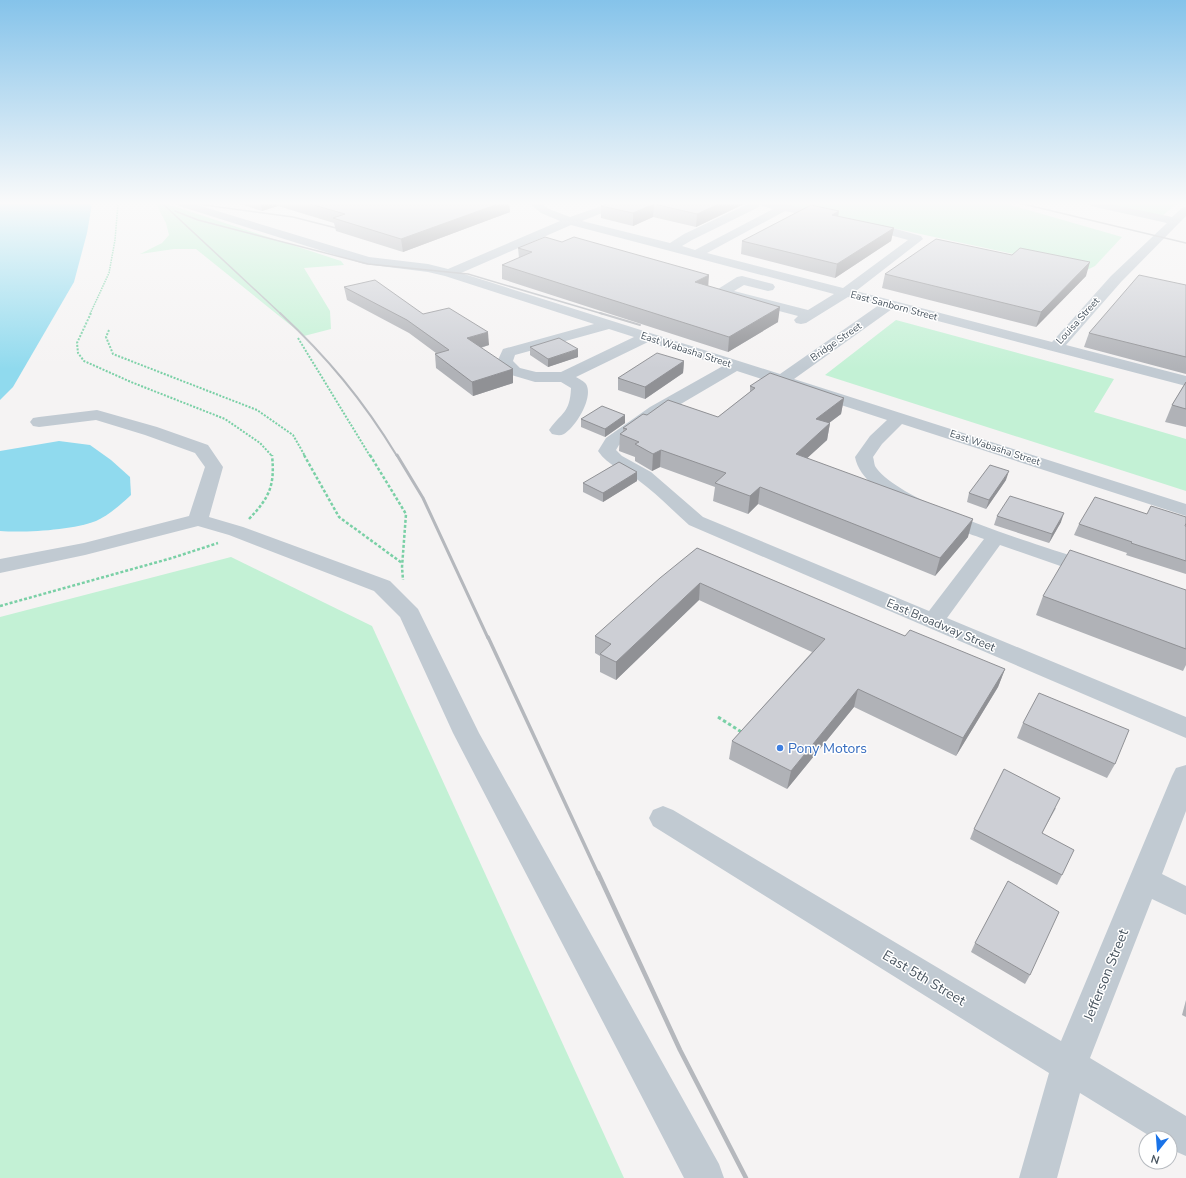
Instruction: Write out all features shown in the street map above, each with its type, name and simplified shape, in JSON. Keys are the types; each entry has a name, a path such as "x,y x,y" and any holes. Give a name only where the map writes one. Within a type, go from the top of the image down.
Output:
{"street":[{"name":"East Wabasha Street","path":"361,259 428,268 449,273 1186,510"},
{"path":"449,273 482,259"},
{"name":"East Sanborn Street","path":"715,259 1186,381"},
{"path":"778,290 742,280 723,292 806,318 845,293 890,259"},
{"name":"Louisa Street","path":"1055,348 1116,280 1137,259"},
{"path":"1116,280 1132,283"},
{"path":"814,300 829,304"},
{"name":"Bridge Street","path":"782,380 889,304"},
{"path":"609,325 508,352 505,362 514,371 536,377 564,377 646,337"},
{"name":"East Broadway Street","path":"736,365 656,411 612,442 607,451 616,460 644,476 696,521 1186,728"},
{"path":"558,430 575,413 579,398 579,386 564,377"},
{"path":"39,422 97,415 150,431 202,450 214,467 198,520"},
{"path":"899,418 876,440 864,458 867,468 900,496 926,509 996,537 1113,577"},
{"path":"0,566 85,549 198,520 236,532 382,586 410,614 466,733 705,1178"},
{"path":"933,622 996,537"},
{"name":"Jefferson Street","path":"1038,1178 1069,1066 1186,776"},
{"name":"East 5th Street","path":"663,818 1186,1137"},
{"path":"1144,880 1186,901"}],"path":[{"path":"108,330 106,337 113,354 257,410 293,435 339,517 402,563"},
{"path":"298,338 406,514 402,563 406,610"},
{"path":"718,718 749,736"}],"green space":[{"path":"208,259 335,259 341,261 344,265 304,268 330,311 331,329 304,336"},
{"path":"1036,259 1102,259 1095,266 1087,270"},
{"path":"896,320 1114,379 1094,412 1186,439 1186,491 825,375"},
{"path":"231,557 372,626 624,1178 0,1178 0,617"}],"water":[{"path":"0,259 80,259 74,282 13,387 0,400"},
{"path":"59,441 90,445 111,460 130,477 131,495 105,516 86,524 62,529 22,532 0,531 0,451"}],"building":[{"path":"516,259 652,259 709,275 695,282 780,307 729,337 502,265"},
{"path":"816,259 845,259 837,264"},
{"path":"907,259 1075,259 1090,262 1041,312 885,274"},
{"path":"1139,275 1186,285 1186,357 1089,333"},
{"path":"375,280 423,314 449,308 488,332 467,338 513,369 472,382 435,354 449,350 407,320 344,287"},
{"path":"559,338 578,349 548,359 530,347"},
{"path":"657,353 684,361 645,387 618,378"},
{"path":"770,373 844,398 816,419 830,423 796,454 973,519 940,558 760,487 750,496 715,483 726,473 661,450 653,454 635,444 639,442 620,434 627,429 623,428 643,414 647,415 668,400 718,417 755,388 750,386"},
{"path":"1186,382 1186,409 1172,405"},
{"path":"602,406 625,415 605,429 581,419"},
{"path":"619,462 637,472 603,493 583,483"},
{"path":"990,465 1009,471 989,500 969,493"},
{"path":"1010,496 1064,513 1052,534 997,516"},
{"path":"1095,497 1147,514 1151,506 1186,517 1186,561 1079,524"},
{"path":"697,548 905,636 910,630 1005,669 963,738 858,689 791,771 732,741 825,639 700,583 616,662 600,654 611,644 595,636 660,578"},
{"path":"1070,550 1186,590 1186,649 1043,596"},
{"path":"1039,693 1129,730 1115,764 1023,723"},
{"path":"1004,769 1060,798 1042,833 1074,850 1062,875 974,829"},
{"path":"1008,881 1059,912 1030,975 975,943"}],"railway":[{"path":"222,259 281,314"},
{"path":"349,259 368,264 468,274 603,314"},
{"path":"280,313 329,363 343,380 371,416 397,456"},
{"path":"600,313 640,325"},
{"path":"397,455 423,498 488,638"},
{"path":"488,637 598,874"},
{"path":"598,873 680,1050 746,1178"}],"place":[{"name":"Pony Motors","path":"780,748"}]}
